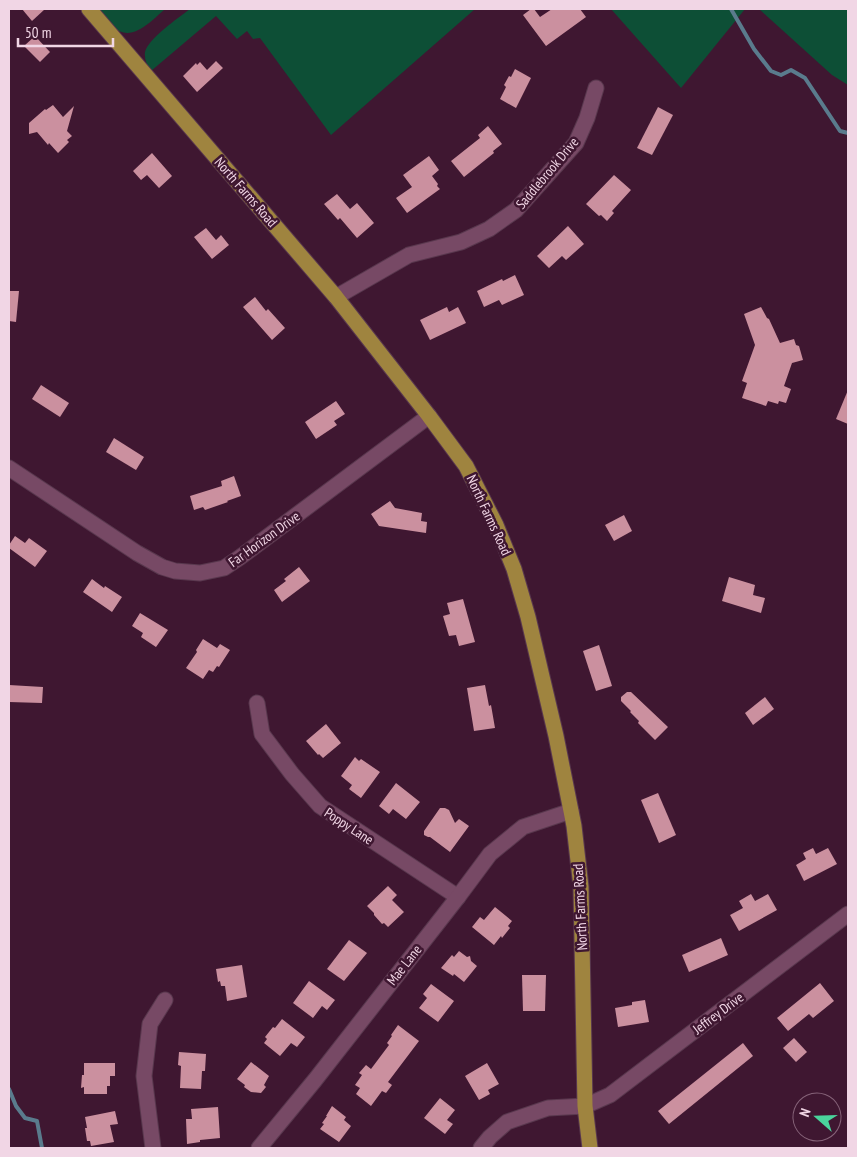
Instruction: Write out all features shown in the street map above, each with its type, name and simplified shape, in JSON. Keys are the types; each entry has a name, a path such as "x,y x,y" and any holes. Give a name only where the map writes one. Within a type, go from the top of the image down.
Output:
{"main road":[{"name":"North Farms Road","path":"89,9 336,297 466,466 496,525 514,569 528,617 574,826 581,887 586,1106 590,1148"}],"street":[{"name":"Saddlebrook Drive","path":"336,297 409,255 461,242 490,229 516,210 576,143 587,118 596,88"},
{"name":"Far Horizon Drive","path":"9,468 137,553 175,571 200,573 224,568 239,558 429,416"},
{"name":"Poppy Lane","path":"257,703 262,734 292,774 320,806 458,898"},
{"name":"Mae Lane","path":"259,1148 458,898 490,854 523,827 571,811"},
{"name":"Jeffrey Drive","path":"586,1106 610,1094 848,914"},
{"path":"154,1148 144,1076 150,1024 165,1000"},
{"path":"481,1148 490,1137 508,1122 548,1108 586,1106"}],"green space":[{"path":"97,9 165,9 148,24 134,32 127,33 120,32 113,27"},
{"path":"190,9 475,9 331,135 260,38 253,39 247,31 237,39 216,16 151,71 145,57 147,47 164,29"},
{"path":"611,9 745,9 681,88"},
{"path":"759,9 848,9 848,85 832,75"}],"building":[{"path":"22,9 45,9 32,21"},
{"path":"534,9 540,17 552,9 580,9 586,17 546,46 523,15"},
{"path":"35,36 50,52 40,62 24,46"},
{"path":"216,61 223,68 197,92 183,76 196,63 197,65 200,62 207,70"},
{"path":"515,69 531,78 516,108 500,99 506,87 504,85"},
{"path":"53,105 63,117 74,106 67,131 72,136 58,153 37,132 29,134 29,123 45,109"},
{"path":"658,107 673,115 652,155 637,148"},
{"path":"488,126 502,144 493,151 494,153 464,177 451,161 480,138 478,135"},
{"path":"152,153 172,176 159,188 147,175 141,180 133,171"},
{"path":"429,156 439,170 432,176 440,189 407,213 396,198 412,187 403,175"},
{"path":"614,175 631,190 612,211 614,213 607,221 586,204"},
{"path":"337,194 350,209 357,203 374,223 357,238 340,218 338,220 324,204"},
{"path":"568,226 584,244 566,260 562,256 549,268 537,256"},
{"path":"206,228 216,240 221,235 229,245 212,259 194,237"},
{"path":"515,275 524,295 502,305 499,300 484,307 477,291"},
{"path":"9,291 19,291 16,322 9,321"},
{"path":"255,297 266,311 268,309 285,328 272,340 243,307"},
{"path":"447,307 449,312 458,307 466,323 430,340 420,320"},
{"path":"761,307 780,343 794,339 796,345 799,346 803,360 792,363 784,386 791,389 786,403 779,401 778,404 768,401 766,406 742,398 747,383 742,381 755,345 744,314"},
{"path":"41,385 69,403 60,417 32,399"},
{"path":"848,390 848,424 836,419"},
{"path":"336,401 345,414 334,421 337,425 316,439 305,422"},
{"path":"114,438 144,457 136,470 106,452"},
{"path":"234,476 241,496 205,510 203,507 194,510 190,496 222,486 221,481"},
{"path":"390,501 395,508 422,513 421,521 427,522 426,533 379,526 371,514"},
{"path":"624,515 632,531 614,541 605,525"},
{"path":"15,536 25,543 29,538 47,551 35,567 9,548"},
{"path":"299,567 310,581 282,602 274,590 286,581 284,579"},
{"path":"729,577 755,585 753,595 765,598 761,613 722,601"},
{"path":"92,579 104,588 105,586 122,597 112,612 83,592"},
{"path":"463,599 475,642 459,646 456,635 449,636 443,616 450,614 447,603"},
{"path":"140,613 168,630 156,647 141,637 143,633 132,626"},
{"path":"203,639 217,648 220,644 230,650 219,667 217,666 213,672 209,670 203,679 186,668"},
{"path":"599,645 612,686 596,691 583,651"},
{"path":"9,685 43,687 42,703 9,702"},
{"path":"485,685 495,728 474,731 467,688"},
{"path":"627,692 631,692 668,727 655,740 638,723 639,721 621,701 621,697"},
{"path":"765,697 774,709 753,725 745,713"},
{"path":"326,724 341,743 323,758 306,741"},
{"path":"355,757 380,772 361,798 349,789 352,785 341,776"},
{"path":"396,783 420,802 406,819 393,809 389,814 379,806"},
{"path":"658,793 676,835 659,843 641,800"},
{"path":"440,808 449,810 455,823 459,819 469,826 450,852 430,837 424,835 424,831"},
{"path":"813,848 816,854 828,848 837,864 804,881 796,865 806,859 803,853"},
{"path":"388,886 397,895 392,900 404,912 388,927 384,923 382,924 367,906"},
{"path":"751,894 755,901 768,894 777,910 739,931 730,915 743,908 739,901"},
{"path":"495,907 512,921 508,926 510,928 494,945 472,927 480,917 484,920"},
{"path":"721,938 728,955 689,972 682,955"},
{"path":"349,940 367,953 344,981 327,969"},
{"path":"459,951 467,957 470,956 471,961 477,966 464,982 454,974 453,976 441,968 452,955 454,957"},
{"path":"242,965 247,997 227,1001 225,986 221,986 220,981 218,982 216,969"},
{"path":"522,975 546,975 545,1011 523,1011"},
{"path":"309,981 335,1000 327,1010 322,1006 313,1018 293,1003"},
{"path":"820,983 834,1001 813,1018 809,1014 788,1031 777,1018"},
{"path":"431,984 454,1001 438,1022 419,1008 427,998 423,994"},
{"path":"645,1000 649,1022 618,1027 615,1008"},
{"path":"282,1019 305,1037 297,1047 291,1043 280,1056 264,1043 267,1039 265,1037"},
{"path":"398,1025 419,1041 388,1082 392,1085 386,1093 382,1091 371,1106 356,1094 360,1088 355,1085 362,1075 359,1073 366,1065 371,1069 389,1045 387,1043"},
{"path":"794,1038 807,1052 796,1062 783,1048"},
{"path":"743,1043 753,1056 669,1124 658,1111"},
{"path":"179,1052 206,1054 205,1071 202,1071 201,1089 180,1088 181,1066 178,1065"},
{"path":"251,1062 269,1076 264,1085 266,1087 261,1093 251,1092 237,1079"},
{"path":"84,1063 115,1063 115,1076 110,1076 110,1086 107,1086 107,1094 84,1094 84,1087 81,1088"},
{"path":"487,1063 499,1084 488,1090 490,1094 479,1100 465,1076"},
{"path":"440,1098 455,1110 447,1120 453,1124 445,1134 424,1118"},
{"path":"332,1106 346,1117 344,1120 351,1126 339,1142 320,1129"},
{"path":"218,1107 220,1138 200,1140 200,1142 187,1144 186,1119 192,1119 191,1109"},
{"path":"115,1111 118,1124 110,1125 114,1142 91,1146 90,1141 87,1141 85,1117"}],"waterway":[{"path":"731,9 754,49 771,71 781,75 791,70 805,78 840,131 848,133"},
{"path":"9,1089 16,1106 25,1118 37,1121 42,1148"}]}
